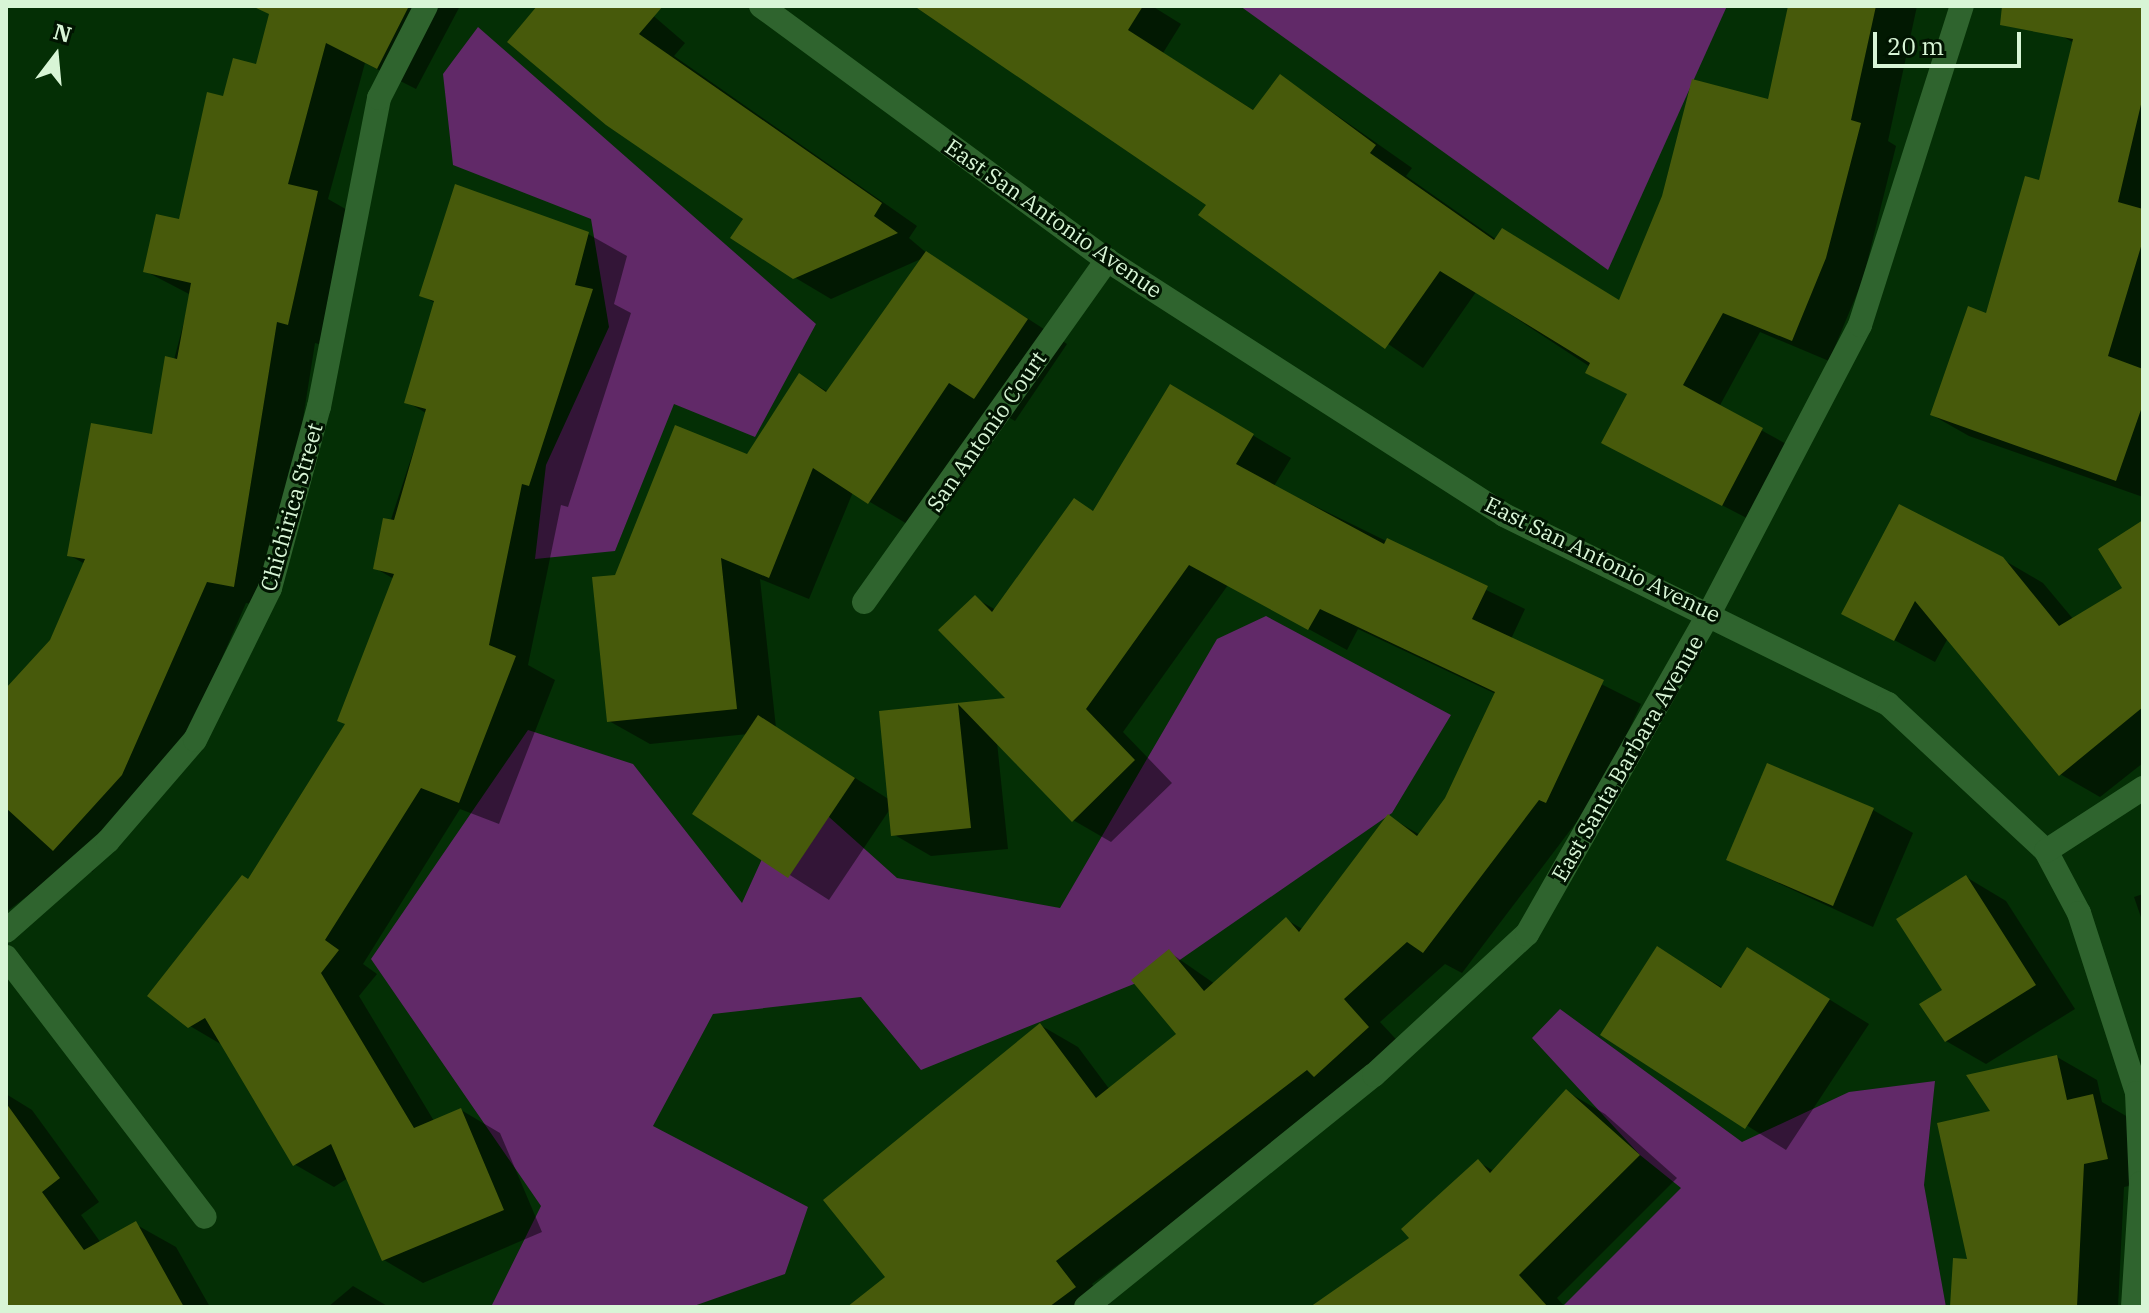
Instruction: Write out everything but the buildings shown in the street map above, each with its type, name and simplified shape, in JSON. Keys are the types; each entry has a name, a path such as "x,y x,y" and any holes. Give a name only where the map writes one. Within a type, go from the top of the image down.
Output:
{"street":[{"name":"Chichirica Street","path":"6,931 108,841 195,740 270,588 319,407 379,98 426,6"},
{"name":"East San Antonio Avenue","path":"761,6 1107,260 1504,515 1710,612 1888,704 2046,851 2079,913 2137,1093 2133,1307"},
{"name":"East Santa Barbara Avenue","path":"1086,1307 1374,1075 1527,934 1710,612 1860,325 1962,6"},
{"name":"San Antonio Court","path":"864,602 1107,260"},
{"path":"2046,851 2143,788"},
{"path":"6,957 205,1217"}],"shaded area":[{"path":"1240,6 1727,6 1608,270"},
{"path":"478,27 816,324 755,437 674,404 615,551 535,559 546,465 609,327 591,219 453,165 443,74"},
{"path":"1266,616 1451,715 1392,813 1161,973 921,1070 861,997 713,1014 653,1126 808,1207 785,1274 691,1307 491,1307 541,1206 371,959 528,730 633,764 742,903 786,806 829,817 897,878 1060,908 1217,639"},
{"path":"1560,1009 1742,1142 1849,1092 1935,1081 1924,1185 1946,1307 1562,1307 1681,1188 1640,1155 1532,1038"}]}
